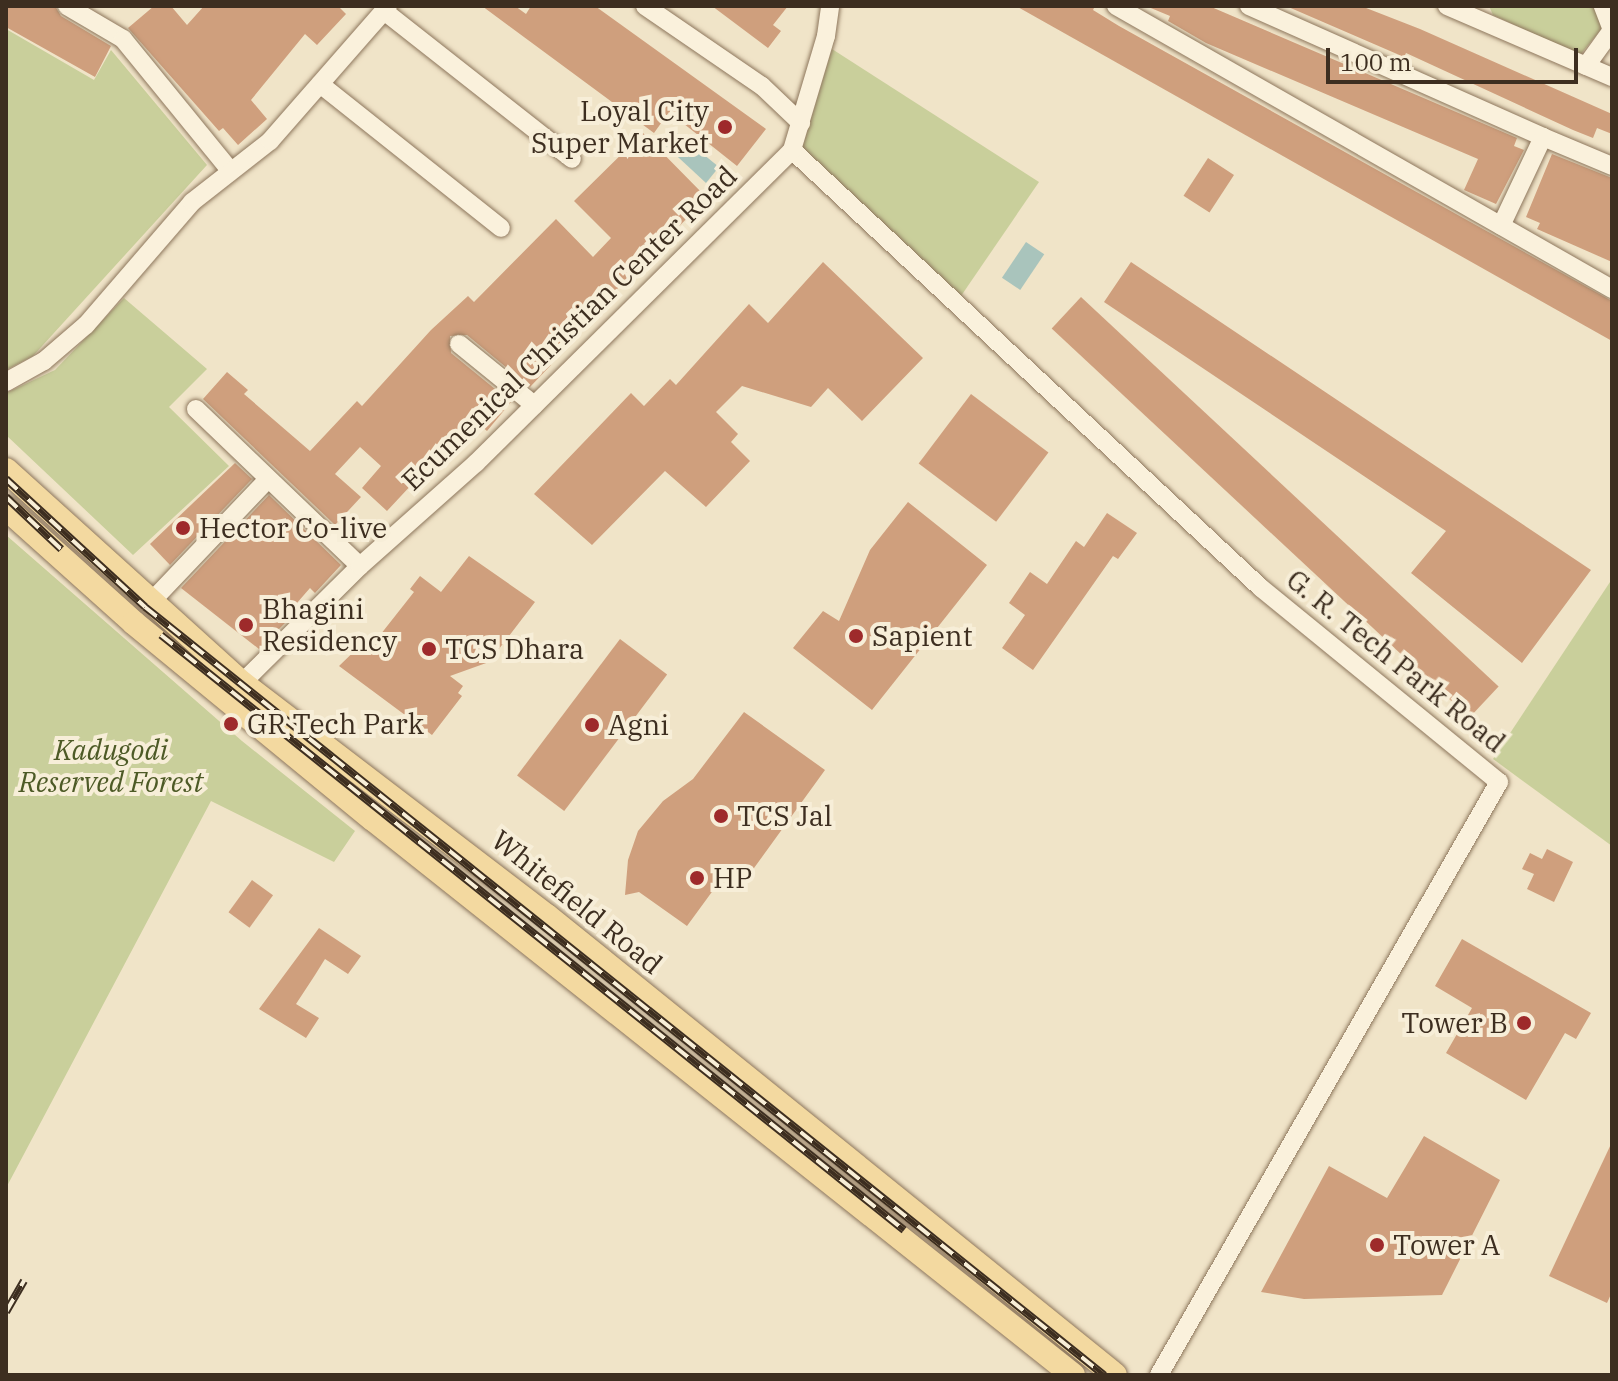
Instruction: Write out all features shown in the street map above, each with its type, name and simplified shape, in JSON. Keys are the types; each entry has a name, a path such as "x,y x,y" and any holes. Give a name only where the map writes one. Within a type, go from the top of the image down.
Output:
{"main road":[{"name":"Whitefield Road","path":"6,470 242,683 535,906 1115,1375"},
{"path":"6,508 134,623 373,819 1073,1375"}],"street":[{"path":"67,6 123,39 230,170"},
{"path":"645,6 762,86 801,123"},
{"name":"Ecumenical Christian Center Road","path":"242,683 360,566 534,405 792,150 830,6"},
{"path":"1116,6 1137,11 1612,289"},
{"path":"1249,6 1612,166"},
{"path":"1586,66 1612,30 1603,6"},
{"path":"6,382 44,361 86,325 192,202 270,141 386,8 572,159"},
{"path":"1459,8 1612,77"},
{"path":"320,84 501,228"},
{"path":"1501,226 1543,137"},
{"name":"G. R. Tech Park Road","path":"792,150 1261,588 1499,782 1159,1375"},
{"path":"459,344 534,405"},
{"path":"196,409 360,566"},
{"path":"150,603 268,479"}],"green space":[{"path":"1489,6 1602,6 1603,27 1580,55 1493,15"},
{"path":"6,29 94,80 111,50 207,165 33,356 6,370"},
{"path":"832,49 1039,182 961,296 802,149"},
{"path":"124,298 207,369 169,407 229,466 133,555 6,435 6,393 55,370"},
{"name":"Kadugodi Reserved Forest","path":"6,535 242,741 355,831 334,862 211,801 6,1188"},
{"path":"1612,579 1612,846 1493,759"}],"water":[{"path":"677,133 719,167 706,183 665,145"},
{"path":"1026,242 1044,254 1020,290 1002,278"}],"building":[{"path":"6,6 55,6 61,16 111,46 95,77 6,27"},
{"path":"154,6 171,6 187,25 204,6 338,6 346,14 317,45 305,34 251,100 267,119 238,145 223,128 219,131 128,28"},
{"path":"482,6 515,6 526,14 531,6 595,6 766,129 737,166 669,112 654,133"},
{"path":"712,6 788,6 773,25 781,31 768,48"},
{"path":"1016,6 1095,6 1093,10 1119,26 1612,301 1612,341"},
{"path":"1146,6 1209,6 1517,138 1514,146 1524,150 1496,204 1464,190 1478,159 1206,43 1168,21 1170,16"},
{"path":"1286,6 1361,6 1420,29 1612,114 1612,134 1597,128 1593,138 1406,53 1404,57"},
{"path":"643,133 707,198 546,361 551,365 530,387 467,335 450,336 451,353 511,402 487,431 480,425 453,456 442,452 387,511 362,488 381,466 360,447 335,474 361,497 335,525 203,399 227,372 248,390 244,394 310,451 357,401 362,406 431,330 468,296 474,302 556,219 593,257 611,238 574,201"},
{"path":"1552,154 1612,178 1612,262 1537,229 1540,223 1526,217"},
{"path":"1208,158 1234,175 1209,213 1183,196"},
{"path":"823,262 923,358 862,421 828,388 811,407 742,386 716,412 738,434 731,442 750,461 706,507 665,471 592,545 534,494 631,393 644,406 670,379 676,385 749,304 768,323"},
{"path":"1131,262 1591,570 1522,663 1411,573 1446,531 1104,302"},
{"path":"1081,297 1499,686 1469,718 1052,328"},
{"path":"971,394 1048,452 996,522 919,463"},
{"path":"235,463 252,479 170,565 150,544"},
{"path":"269,495 341,565 315,593 310,588 290,611 294,614 259,649 181,588"},
{"path":"908,502 987,565 872,710 793,648 823,611 839,621 870,550"},
{"path":"1107,513 1137,533 1118,559 1113,556 1033,670 1002,648 1025,615 1009,603 1030,572 1047,584 1076,541 1084,547"},
{"name":"TCS Dhara","path":"469,556 535,602 489,662 450,676 463,686 458,693 462,696 432,735 339,666 367,639 373,644 414,592 410,589 420,576 441,592"},
{"name":"Agni","path":"620,639 667,675 564,811 517,776"},
{"name":"TCS Jal","path":"744,712 825,770 741,886 725,874 687,926 639,892 625,895 628,860 638,831 663,801 693,779"},
{"path":"1547,849 1573,862 1554,902 1527,889 1534,874 1522,869 1530,853 1542,859"},
{"path":"252,880 273,895 250,928 228,912"},
{"path":"319,928 361,956 348,974 325,959 296,1004 319,1018 306,1038 259,1009"},
{"name":"Tower B","path":"1462,939 1591,1013 1576,1039 1565,1033 1526,1100 1446,1053 1472,1008 1435,986"},
{"name":"Tower A","path":"1424,1136 1500,1180 1442,1295 1304,1299 1261,1292 1329,1166 1387,1198"},
{"path":"1612,1142 1612,1292 1607,1303 1549,1276"}],"railway":[{"path":"6,479 145,607 1104,1375"},
{"path":"6,497 61,549"},
{"path":"161,635 904,1230"},
{"path":"6,1312 24,1281"}],"place":[{"name":"Loyal City Super Market","path":"725,127"},
{"name":"Hector Co-live","path":"183,528"},
{"name":"Bhagini Residency","path":"246,625"},
{"name":"Sapient","path":"856,636"},
{"name":"TCS Dhara","path":"429,649"},
{"name":"GR Tech Park","path":"231,724"},
{"name":"Agni","path":"592,725"},
{"name":"TCS Jal","path":"721,816"},
{"name":"HP","path":"697,878"},
{"name":"Tower B","path":"1524,1023"},
{"name":"Tower A","path":"1377,1245"}]}
